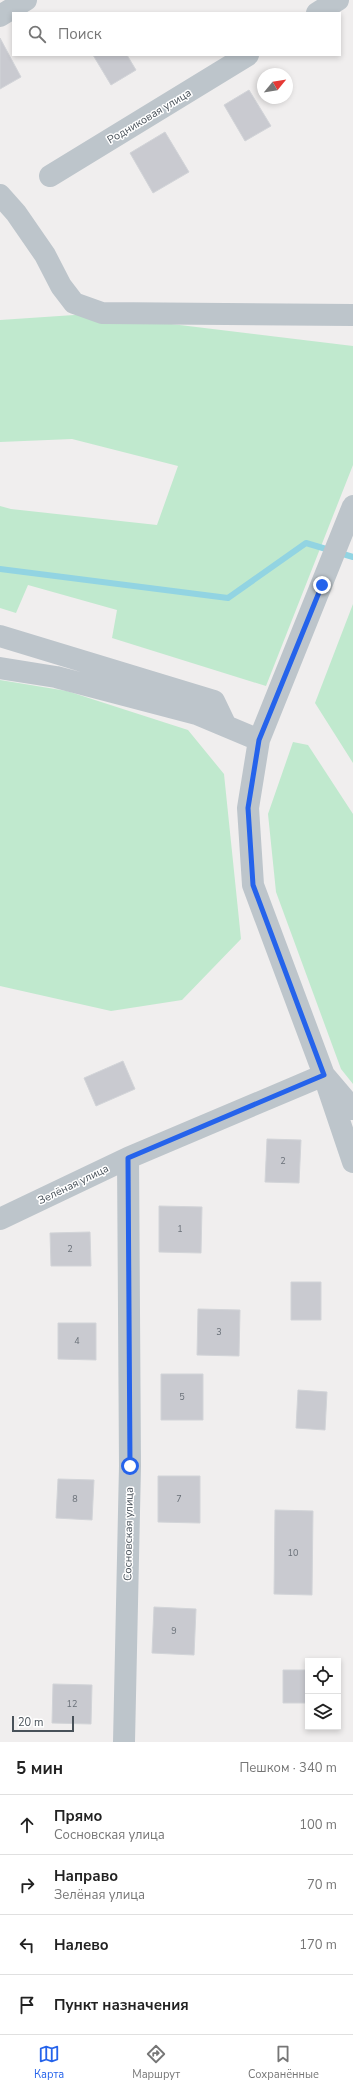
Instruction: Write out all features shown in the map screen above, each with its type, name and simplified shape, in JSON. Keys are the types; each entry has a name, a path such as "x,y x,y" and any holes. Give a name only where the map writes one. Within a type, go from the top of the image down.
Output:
{"street":[{"path":"0,16 26,0"},
{"path":"319,12 338,0"},
{"name":"Родниковая улица","path":"50,176 246,56"},
{"path":"0,196 16,213 45,255 61,286 74,302 102,313 353,315"},
{"path":"350,513 259,740 248,808 253,885 324,1075 353,1162"},
{"path":"0,636 214,701 226,726"},
{"path":"0,668 71,681 197,714 259,740"},
{"path":"324,1075 353,1109"},
{"name":"Зелёная улица","path":"0,1219 128,1158 324,1075"},
{"name":"Сосновская улица","path":"124,1742 130,1466 128,1158"}],"green space":[{"path":"89,314 353,346 353,465 266,686 112,638 117,610 28,585 16,613 0,608 0,506 11,509 157,525 178,466 72,439 0,442 0,320"},
{"path":"353,604 353,763 315,703"},
{"path":"0,680 67,691 188,730 224,774 241,939 182,1000 111,1011 0,986"},
{"path":"293,742 308,745 353,814 353,1084 341,1069 276,892 268,814"}],"building":[{"path":"0,38 21,77 0,89"},
{"path":"94,56 128,56 136,70 111,85"},
{"path":"249,90 271,126 245,141 224,105"},
{"path":"165,132 189,172 153,193 130,153"},
{"path":"123,1061 135,1089 96,1106 84,1078"},
{"path":"267,1139 301,1140 299,1183 265,1182"},
{"path":"159,1206 202,1207 201,1253 159,1252"},
{"path":"90,1232 91,1266 51,1266 50,1233"},
{"path":"291,1282 321,1282 321,1320 291,1320"},
{"path":"198,1309 240,1310 239,1356 197,1355"},
{"path":"58,1323 96,1323 96,1360 58,1359"},
{"path":"161,1374 203,1374 203,1420 161,1420"},
{"path":"298,1390 327,1392 325,1430 296,1428"},
{"path":"158,1476 200,1476 200,1523 158,1522"},
{"path":"58,1479 94,1480 92,1520 56,1518"},
{"path":"275,1510 313,1511 312,1595 274,1594"},
{"path":"154,1607 196,1609 194,1655 152,1653"},
{"path":"283,1670 305,1670 305,1703 283,1703"},
{"path":"53,1684 92,1685 91,1724 52,1723"}],"waterway":[{"path":"0,569 228,598 306,543 353,557"}],"route":[{"path":"130,1466 128,1158 324,1075 253,885 248,808 259,740 322,585"}]}
